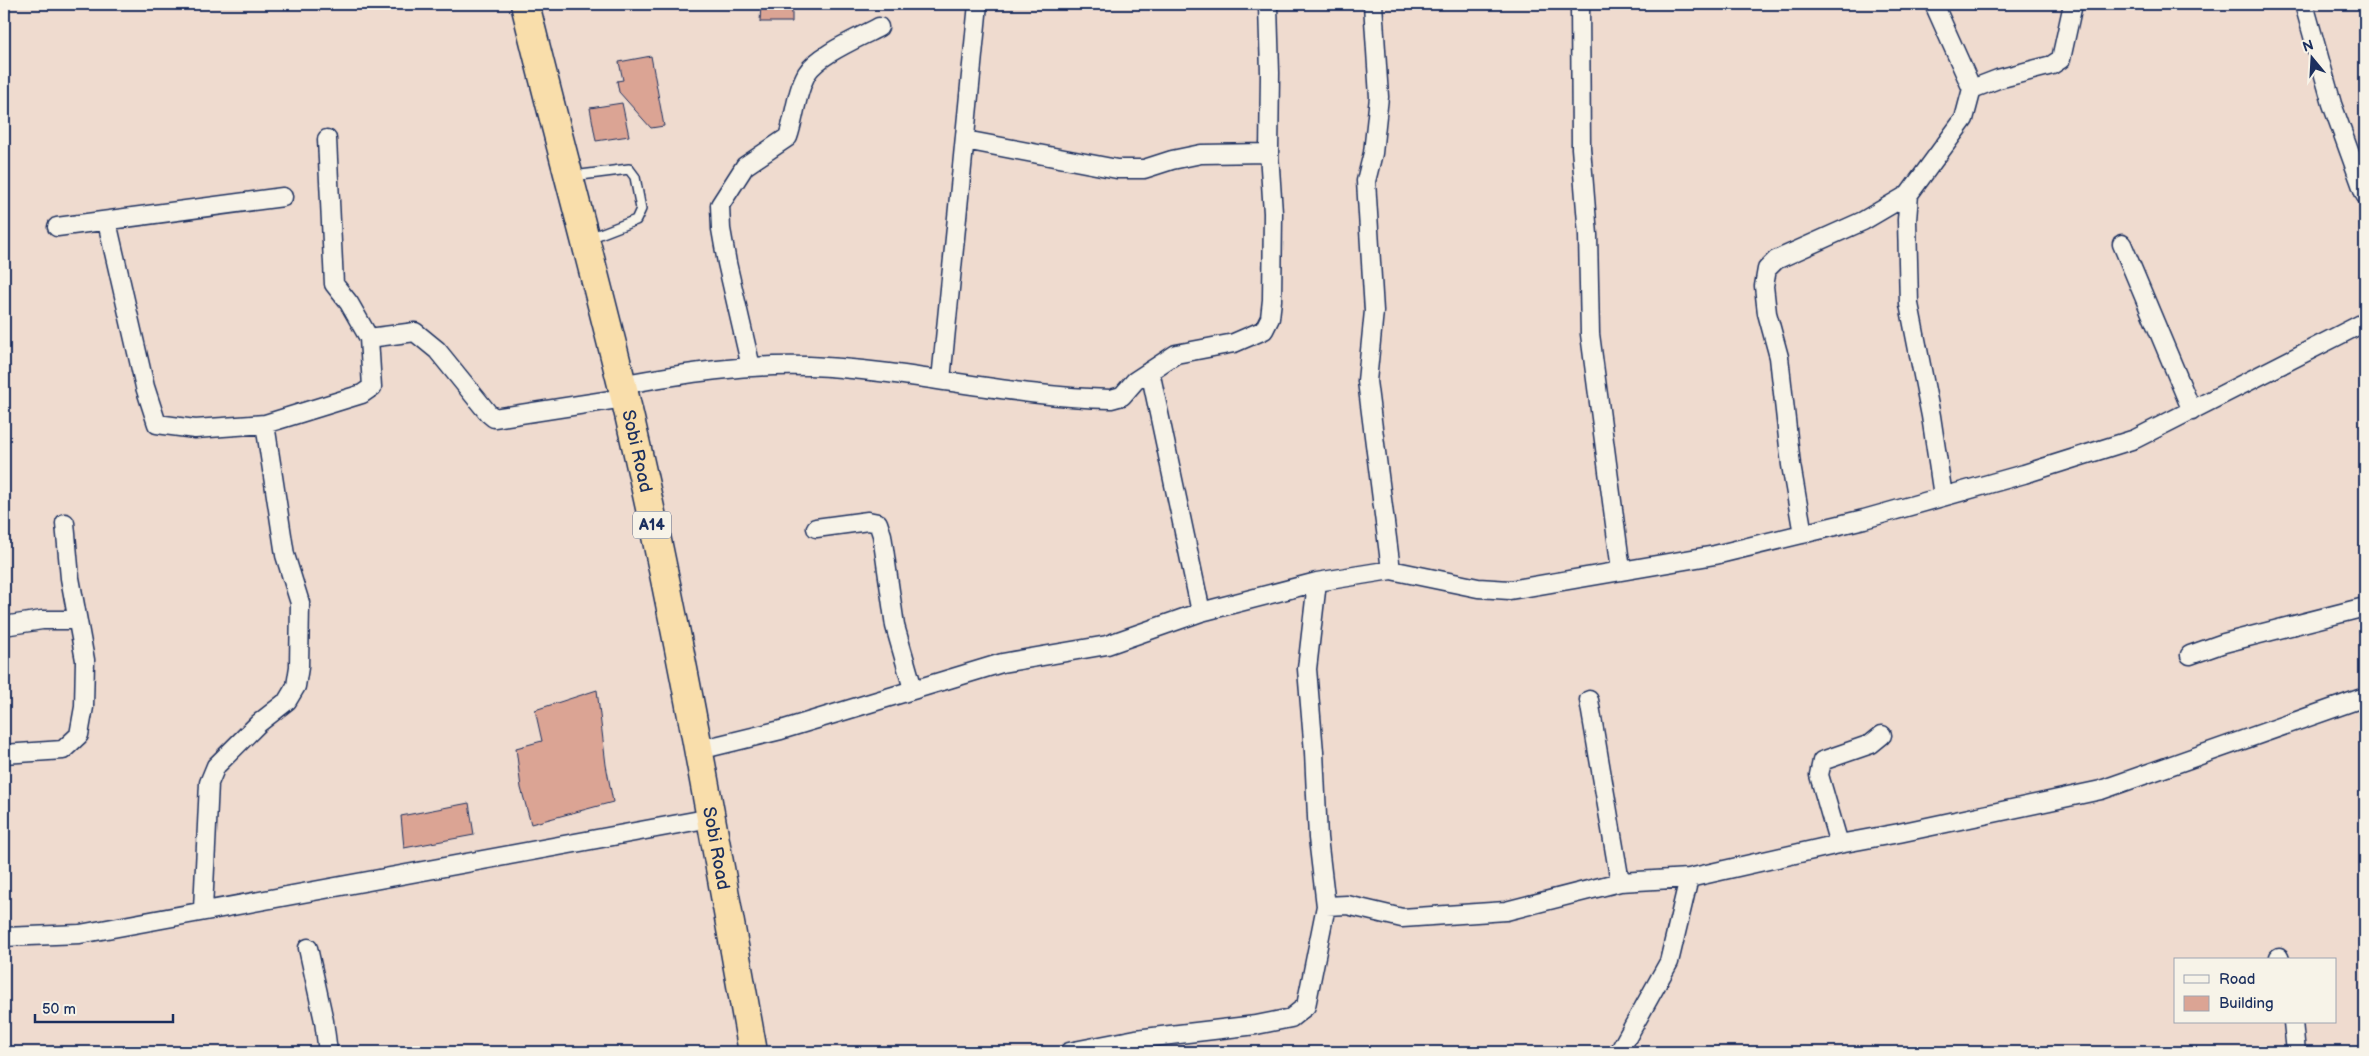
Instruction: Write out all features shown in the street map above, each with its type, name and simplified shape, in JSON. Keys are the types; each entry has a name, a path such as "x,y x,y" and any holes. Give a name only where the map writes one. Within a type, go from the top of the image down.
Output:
{"highway":[{"name":"Sobi Road","path":"525,4 567,176 623,391 698,750 753,1052"}],"street":[{"path":"941,380 978,4"},
{"path":"1373,4 1379,97 1373,153 1366,181 1374,310 1367,381 1391,570"},
{"path":"1580,4 1580,148 1588,234 1590,334 1621,570"},
{"path":"1802,534 1791,465 1779,357 1767,314 1764,286 1767,269 1776,260 1863,220 1909,194 1964,119 1972,89 1934,4"},
{"path":"1972,89 1998,79 2052,65 2061,59 2073,4"},
{"path":"2304,4 2332,104 2365,195"},
{"path":"369,338 415,332 437,350 494,418 623,391 691,372 751,367 810,366 941,380 1036,394 1111,399 1122,396 1135,382 1176,354 1234,343 1264,330 1270,318 1273,213 1269,153 1270,72 1268,6"},
{"path":"751,367 727,263 721,229 720,205 745,166 788,137 799,94 808,73 822,59 879,27"},
{"path":"107,222 145,387 157,424 194,429 265,424 362,394 372,387 369,338 334,284 327,139"},
{"path":"965,140 1117,169 1144,169 1172,160 1202,154 1269,153"},
{"path":"1909,194 1909,304 1931,416 1943,496"},
{"path":"57,226 107,222 283,197"},
{"path":"2122,244 2192,411"},
{"path":"698,750 781,730 1002,662 1107,645 1201,612 1317,582 1391,570 1478,588 1510,590 1715,555 1864,520 2024,474 2135,439 2365,322"},
{"path":"1150,371 1201,612"},
{"path":"203,909 209,783 216,766 259,722 287,701 296,686 299,667 300,602 285,555 265,424"},
{"path":"816,528 868,521 878,523 882,535 895,626 913,688"},
{"path":"4,754 63,750 80,735 84,707 85,660 77,620 65,523"},
{"path":"1069,1052 1136,1038 1291,1018 1306,1006 1326,906 1318,838 1314,752 1307,669 1317,582"},
{"path":"2190,655 2233,641 2365,607"},
{"path":"4,626 42,620 77,620"},
{"path":"1326,906 1347,905 1402,918 1506,911 1620,882 1689,878 1839,844 1898,834 2101,790 2365,697"},
{"path":"1588,700 1620,882"},
{"path":"1839,844 1819,775 1822,761 1870,744 1882,735"},
{"path":"4,936 80,934 203,909 711,818"},
{"path":"1619,1052 1669,962 1689,878"},
{"path":"308,948 324,1021 328,1052"},
{"path":"2293,1024 2296,1052"}],"lane":[{"path":"567,176 629,169 635,177 641,209 636,220 584,240"}],"building":[{"path":"761,4 792,4 792,22 760,22"},
{"path":"651,56 664,126 651,128 619,92 617,81 623,80 619,62"},
{"path":"622,103 629,136 596,141 590,108"},
{"path":"597,690 606,765 613,802 531,824 521,788 516,748 542,741 535,710"},
{"path":"469,803 474,835 404,848 401,816"}]}
